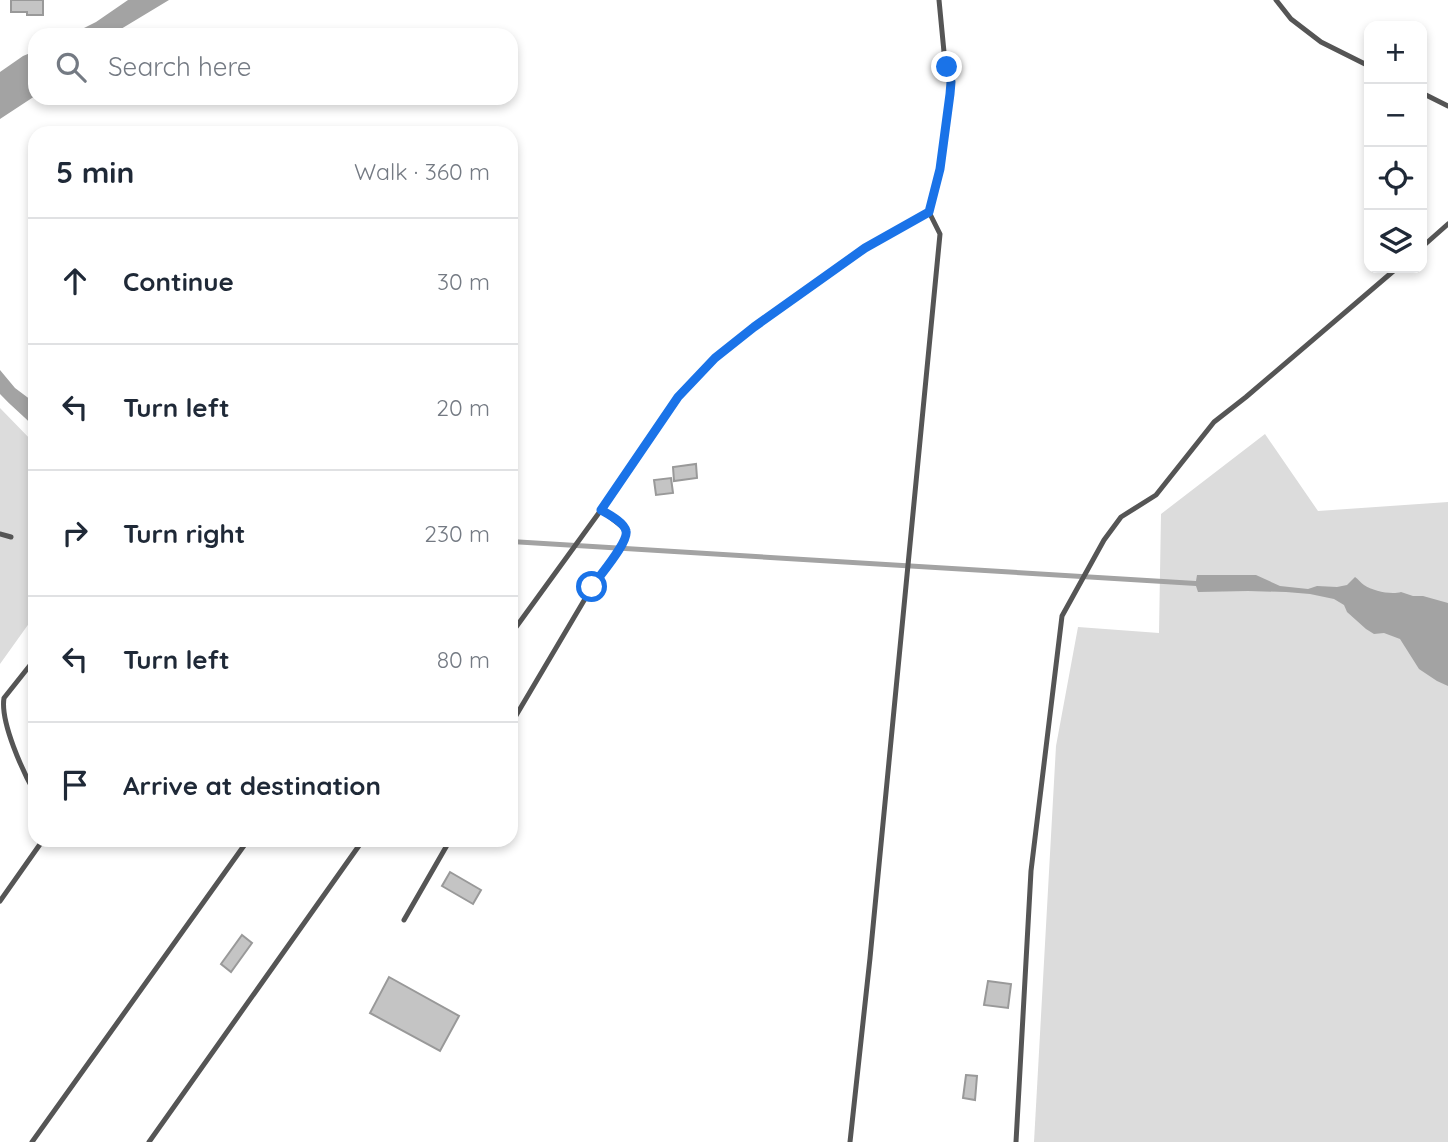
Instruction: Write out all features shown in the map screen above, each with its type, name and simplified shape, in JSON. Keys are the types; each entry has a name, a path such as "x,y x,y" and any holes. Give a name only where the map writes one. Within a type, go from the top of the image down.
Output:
{"lane":[{"path":"850,1142 940,234 929,212 940,169 951,82 944,52 939,0"},
{"path":"1276,0 1291,19 1321,41 1364,63"},
{"path":"1427,96 1448,106"},
{"path":"518,624 678,397 715,358 865,248 929,212"},
{"path":"1427,243 1448,224"},
{"path":"1016,1142 1031,871 1062,616 1104,540 1121,517 1156,495 1214,422 1391,273"},
{"path":"518,712 592,587 624,541 624,528 601,510"},
{"path":"0,534 11,537"},
{"path":"28,668 2,705 15,757 28,780"},
{"path":"0,901 38,847"},
{"path":"32,1142 243,847"},
{"path":"149,1142 358,847"},
{"path":"404,920 446,847"}],"shaded area":[{"path":"128,0 169,0 123,28 84,28"},
{"path":"28,54 28,101 0,119 0,72"},
{"path":"0,370 15,388 28,398 28,421 0,394"},
{"path":"0,408 28,437 28,625 0,664"},
{"path":"1265,434 1318,511 1448,502 1448,1142 1034,1142 1056,746 1078,627 1159,633 1161,514"},
{"path":"518,539 1196,581 1197,575 1256,575 1280,586 1308,589 1347,585 1355,577 1377,591 1401,592 1448,603 1448,686 1419,669 1400,639 1384,633 1374,634 1334,599 1286,592 1198,592 1196,586 518,544"}],"building":[{"path":"11,0 43,0 43,15 11,12"},
{"path":"696,464 697,478 674,481 673,467"},
{"path":"671,478 673,493 656,495 654,480"},
{"path":"450,872 481,890 473,904 442,886"},
{"path":"242,935 252,943 231,972 221,964"},
{"path":"389,977 459,1016 440,1051 370,1013"},
{"path":"988,981 1011,984 1008,1008 984,1005"},
{"path":"966,1075 977,1076 975,1100 963,1098"}],"route":[{"path":"592,587 621,547 626,534 622,525 601,510 678,397 715,358 754,327 865,248 929,212 940,169 950,94 951,82 947,67"}]}
